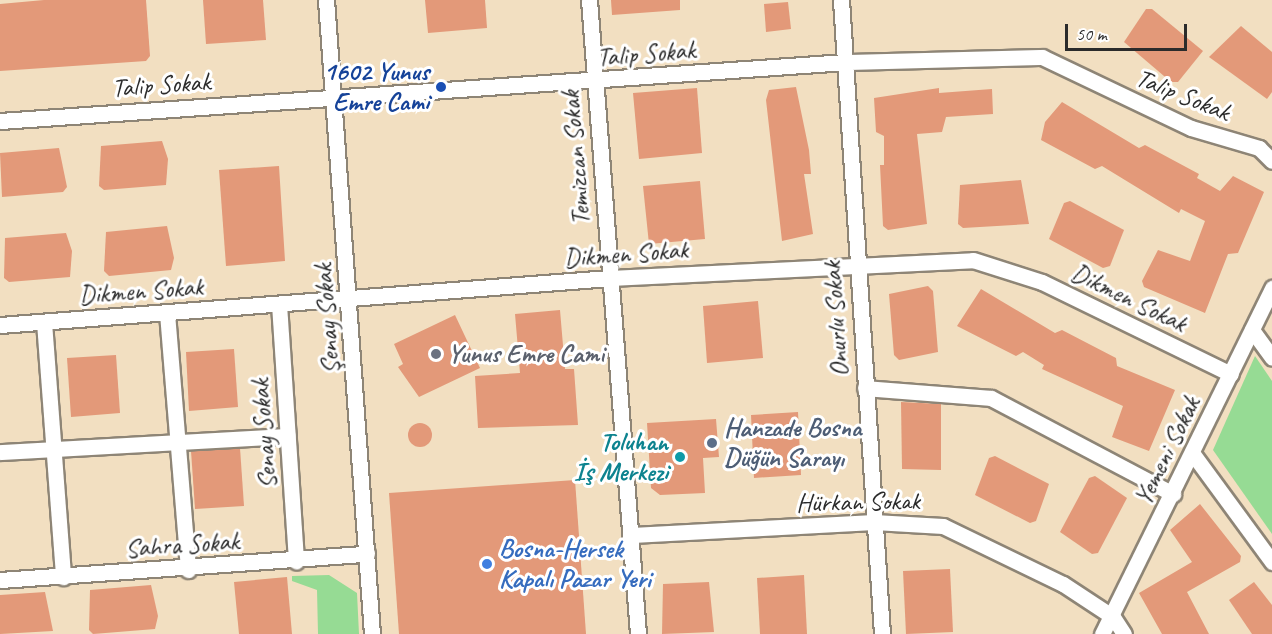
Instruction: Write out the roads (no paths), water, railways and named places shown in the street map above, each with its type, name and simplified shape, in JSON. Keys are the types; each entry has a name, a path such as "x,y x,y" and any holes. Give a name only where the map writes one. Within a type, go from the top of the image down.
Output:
{"street":[{"name":"Şenay Sokak","path":"326,0 350,299 372,634"},
{"name":"Temizcan Sokak","path":"589,0 638,634"},
{"name":"Onurlu Sokak","path":"841,0 882,634"},
{"name":"Talip Sokak","path":"0,122 333,97 594,83 846,62 1042,57 1191,129 1265,146 1272,161"},
{"name":"Dikmen Sokak","path":"0,325 610,278 973,260 1042,282 1231,374"},
{"name":"Yemeni Sokak","path":"1102,634 1113,617 1272,288"},
{"name":"Senay Sokak","path":"279,304 296,561"},
{"path":"167,313 174,443 188,570"},
{"path":"44,322 63,577"},
{"path":"1252,330 1272,358"},
{"path":"865,388 991,398 1173,494"},
{"path":"0,452 288,436"},
{"path":"1193,454 1272,562"},
{"name":"Hürkan Sokak","path":"632,535 874,522 943,526 1063,584 1113,617 1124,634"},
{"name":"Sahra Sokak","path":"0,580 188,570 367,554"}],"place":[{"name":"1602 Yunus Emre Cami","path":"441,87"},
{"name":"Yunus Emre Cami","path":"436,354"},
{"name":"Hanzade Bosna Düğün Sarayı","path":"712,443"},
{"name":"Toluhan İş Merkezi","path":"680,457"},
{"name":"Bosna-Hersek Kapalı Pazar Yeri","path":"487,564"}]}
